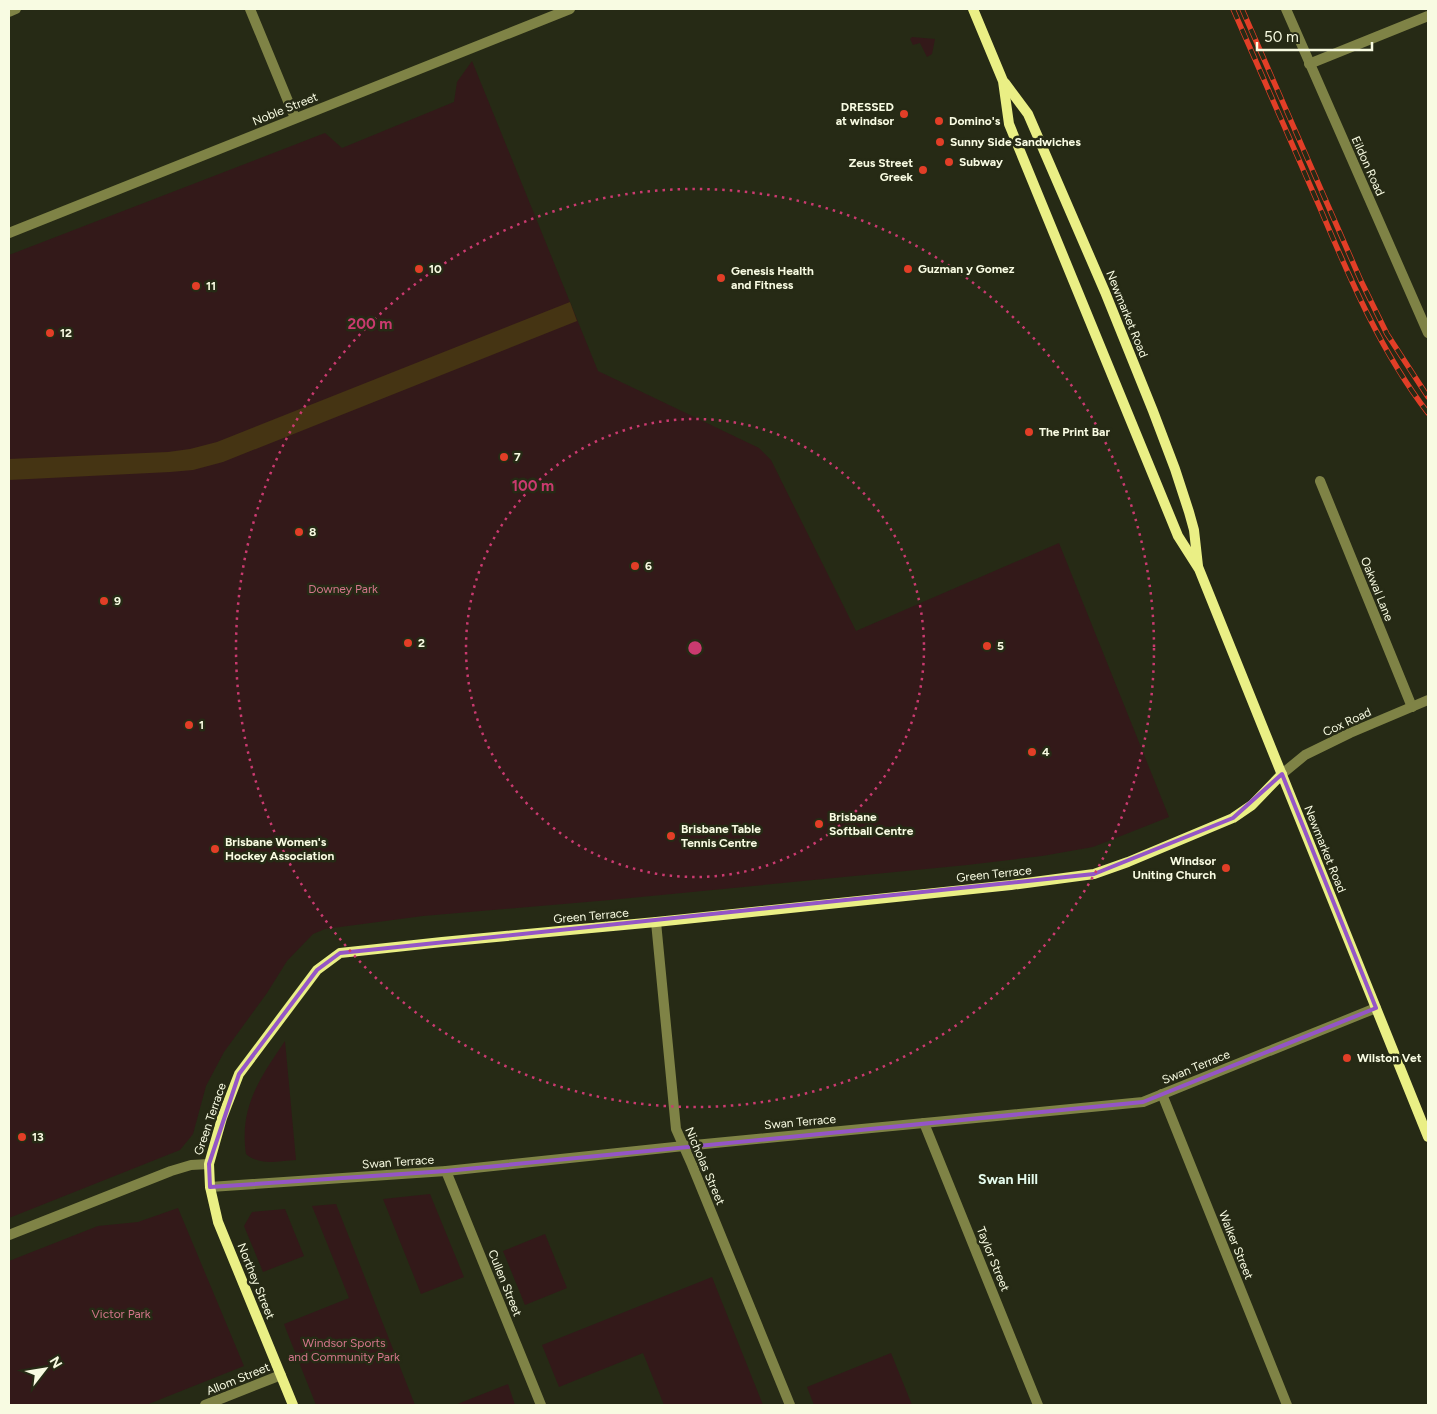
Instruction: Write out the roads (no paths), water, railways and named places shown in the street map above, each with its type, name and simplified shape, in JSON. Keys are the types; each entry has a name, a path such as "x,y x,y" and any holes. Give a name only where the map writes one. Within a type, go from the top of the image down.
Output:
{"main road":[{"name":"Newmarket Road","path":"973,9 1003,81 1010,124 1178,536 1199,569 1428,1137"},
{"name":"Newmarket Road","path":"1003,81 1028,114 1101,283 1153,411 1175,469 1194,530 1199,569"},
{"name":"Green Terrace","path":"209,1164 222,1118 239,1074 317,970 340,953 1001,886 1094,874 1128,862 1233,818 1252,805 1282,774"},
{"name":"Northey Street","path":"209,1164 210,1186 218,1222 293,1405"}],"street":[{"path":"9,12 16,9"},
{"path":"250,9 295,118"},
{"name":"Noble Street","path":"9,233 570,9"},
{"name":"Eildon Road","path":"1286,9 1428,333"},
{"path":"1310,64 1428,16"},
{"name":"Oakwal Lane","path":"1320,481 1412,707"},
{"name":"Cox Road","path":"1282,774 1305,755 1428,700"},
{"name":"Nicholas Street","path":"656,922 676,1129 790,1405"},
{"name":"Swan Terrace","path":"210,1186 446,1171 1143,1102 1376,1008"},
{"name":"Walker Street","path":"1162,1094 1287,1405"},
{"name":"Taylor Street","path":"924,1123 1038,1405"},
{"name":"Green Terrace","path":"9,1235 171,1171 192,1165 209,1164"},
{"name":"Cullen Street","path":"446,1171 541,1405"},
{"name":"Allom Street","path":"204,1405 280,1375"}],"railway":[{"path":"1233,9 1368,314 1411,390 1428,413"},
{"path":"1242,9 1361,281 1387,334 1428,397"}],"place":[{"name":"DRESSED at windsor","path":"904,114"},
{"name":"Domino's","path":"939,121"},
{"name":"Sunny Side Sandwiches","path":"940,142"},
{"name":"Subway","path":"949,162"},
{"name":"Zeus Street Greek","path":"923,170"},
{"name":"10","path":"419,269"},
{"name":"Guzman y Gomez","path":"908,269"},
{"name":"Genesis Health and Fitness","path":"721,278"},
{"name":"11","path":"196,286"},
{"name":"12","path":"50,333"},
{"name":"The Print Bar","path":"1029,432"},
{"name":"7","path":"504,457"},
{"name":"8","path":"299,532"},
{"name":"6","path":"635,566"},
{"name":"9","path":"104,601"},
{"name":"2","path":"408,643"},
{"name":"5","path":"987,646"},
{"name":"1","path":"189,725"},
{"name":"4","path":"1032,752"},
{"name":"Brisbane Softball Centre","path":"819,824"},
{"name":"Brisbane Table Tennis Centre","path":"671,836"},
{"name":"Brisbane Women's Hockey Association","path":"215,849"},
{"name":"Windsor Uniting Church","path":"1226,868"},
{"name":"Wilston Vet","path":"1347,1058"},
{"name":"13","path":"22,1137"}],"district":[{"name":"Swan Hill","path":"1008,1179"}],"park label":[{"name":"Downey Park","path":"343,589"},
{"name":"Victor Park","path":"121,1314"},
{"name":"Windsor Sports and Community Park","path":"344,1350"}]}
